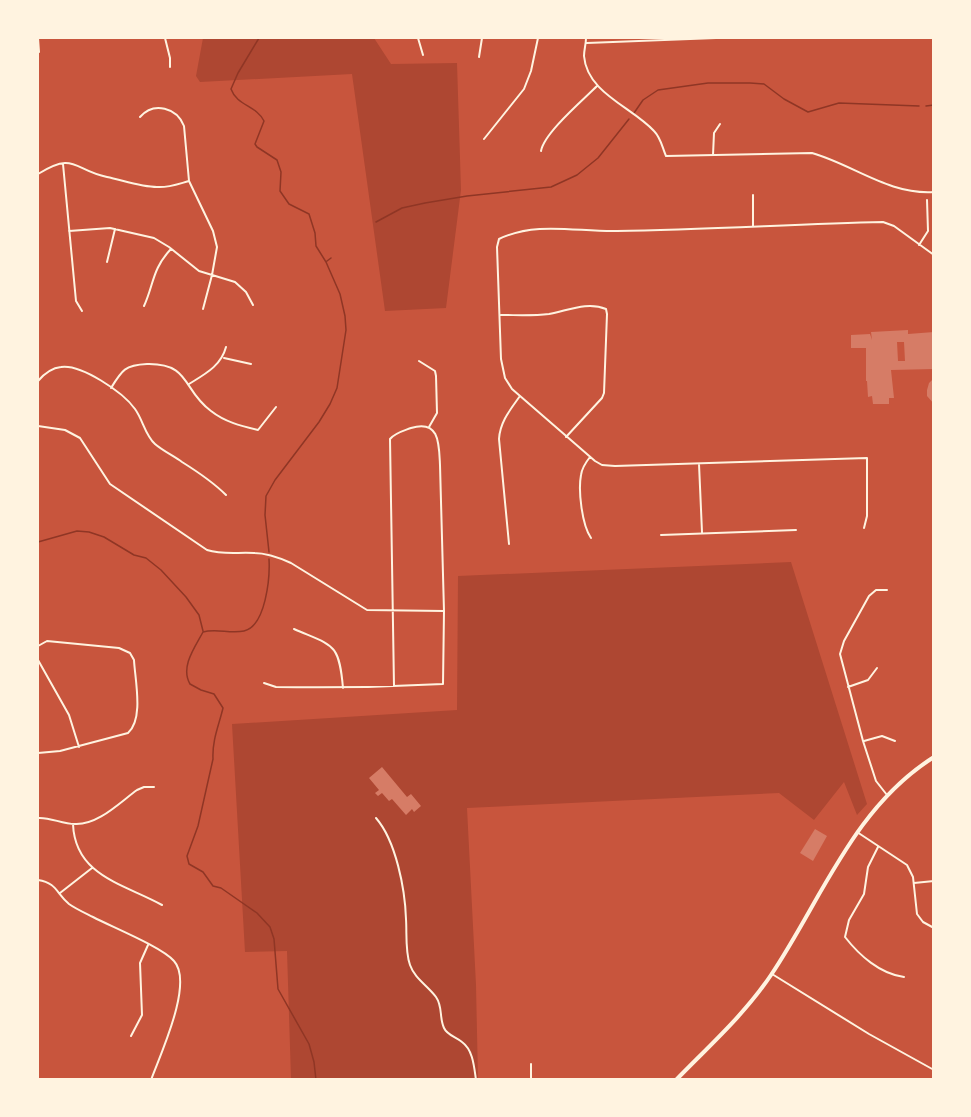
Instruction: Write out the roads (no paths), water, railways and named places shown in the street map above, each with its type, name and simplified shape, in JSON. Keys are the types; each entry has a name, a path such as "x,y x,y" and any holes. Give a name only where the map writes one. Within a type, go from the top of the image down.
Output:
{"main road":[{"path":"676,1080 739,1016 772,974 857,832 887,795 933,757"}],"street":[{"path":"38,38 39,52"},
{"path":"165,38 170,67"},
{"path":"418,38 423,55"},
{"path":"480,57 482,38"},
{"path":"484,139 524,89 531,71 538,38"},
{"path":"586,38 584,56 586,68 597,86 653,130 661,141 665,154 669,157 812,153 834,159 905,191 931,192"},
{"path":"586,43 716,38"},
{"path":"541,151 542,145 552,131 597,86"},
{"path":"141,117 145,112 156,108 173,112 181,118 184,126 189,181 213,231 217,254 203,309"},
{"path":"713,156 714,133 720,124"},
{"path":"38,174 53,165 75,163 105,177 155,188 189,181"},
{"path":"63,164 76,301 82,310"},
{"path":"753,195 753,226"},
{"path":"919,245 928,231 927,200"},
{"path":"864,528 867,516 867,458 615,466 602,465 590,457 512,389 505,378 501,359 497,246 499,239 532,228 616,231 883,222 894,226 933,255"},
{"path":"69,231 99,227 154,238 199,271 235,282 246,292 253,305"},
{"path":"107,262 115,229"},
{"path":"144,306 154,273 163,257 171,249"},
{"path":"500,315 551,314 576,307 606,309 608,314 604,393 566,437"},
{"path":"188,384 212,369 224,358 226,347"},
{"path":"224,358 251,364"},
{"path":"419,361 435,371 436,376 437,413 429,427"},
{"path":"111,388 122,371 129,367 167,365 176,369 198,399 211,411 239,426 258,430 276,407"},
{"path":"38,381 54,368 67,366 87,373 111,388 133,406 148,435 156,445 204,476 226,495"},
{"path":"509,544 499,439 505,416 520,396"},
{"path":"38,426 65,430 80,438 110,484 207,550 219,554 255,552 280,558 367,610 444,611"},
{"path":"264,683 276,687 343,688 394,686 443,684 444,611 438,441 429,427 416,427 393,435 390,439 394,686"},
{"path":"590,457 581,474 580,485 584,527 591,538"},
{"path":"699,464 702,532"},
{"path":"661,535 796,530"},
{"path":"887,590 876,590 869,596 841,646 840,659 876,781 887,795"},
{"path":"294,629 325,642 334,649 341,664 343,688"},
{"path":"38,646 47,641 119,648 130,653 134,660 137,715 133,728 128,733 79,747 52,753 38,753"},
{"path":"38,660 69,715 79,747"},
{"path":"848,687 868,680 876,668"},
{"path":"863,741 882,736 896,741"},
{"path":"38,818 73,824 94,820 137,790 154,787"},
{"path":"376,818 389,841 402,884 411,968 417,978 438,999 442,1011 443,1027 466,1046 473,1058 476,1080"},
{"path":"73,824 74,838 88,865 119,885 162,905"},
{"path":"857,832 905,862 912,873 917,914 923,922 933,928"},
{"path":"878,847 867,867 864,894 849,920 845,937 855,952 893,975 904,977"},
{"path":"60,893 92,868"},
{"path":"38,880 47,881 57,888 68,903 82,912 167,954 178,966 181,980 171,1026 151,1080"},
{"path":"914,883 933,881"},
{"path":"132,1036 142,1015 140,963 148,945"},
{"path":"772,974 869,1034 933,1070"},
{"path":"531,1064 531,1080"}],"waterway":[{"path":"259,38 231,89 238,99 261,116 264,121 255,144 277,160 281,172 280,191 289,204 309,214 315,233 316,246 340,294 346,330 337,388 330,404 266,496 265,515 269,552"},
{"path":"634,113 643,100 658,90 708,83 764,84 784,99 808,112 839,103 919,106"},
{"path":"926,106 934,105"},
{"path":"376,222 402,208 425,203 551,187 577,175 598,158 629,119"},
{"path":"327,261 331,258"},
{"path":"38,542 77,531 89,532 104,537 134,555 146,558 161,570 186,597 199,615 203,631"},
{"path":"269,559 265,600 257,620 244,631 203,632 188,664 187,678 190,684 214,694 223,708 198,826 187,856 189,864 203,872 213,886 221,888 257,913 270,927 274,939 278,989 309,1044 316,1080"}]}
